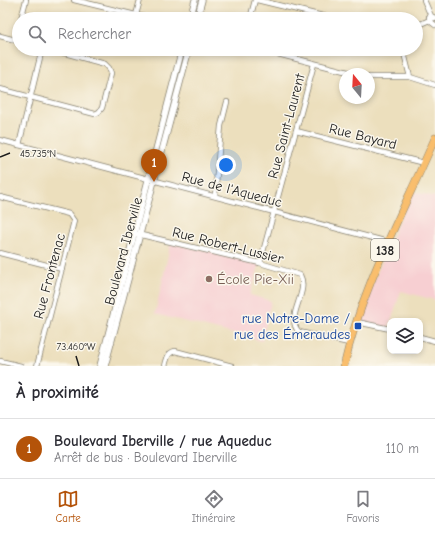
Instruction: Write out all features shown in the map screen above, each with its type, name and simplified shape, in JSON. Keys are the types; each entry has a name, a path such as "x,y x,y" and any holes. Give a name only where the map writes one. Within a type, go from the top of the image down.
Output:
{"main road":[{"name":"138","path":"344,366 349,343 370,285 435,138"}],"street":[{"path":"23,12 26,0"},
{"path":"74,0 124,12"},
{"path":"137,12 140,0"},
{"path":"192,12 195,0"},
{"path":"199,12 202,0"},
{"path":"252,12 256,0 306,12"},
{"path":"424,0 435,26"},
{"path":"423,23 433,19"},
{"path":"0,36 12,39"},
{"path":"19,145 40,56"},
{"path":"0,89 95,114 102,108 111,73 105,64 76,56"},
{"name":"Boulevard Iberville","path":"105,366 149,178 180,56"},
{"name":"Boulevard Iberville","path":"100,366 137,234 155,180 187,56"},
{"path":"284,56 339,70"},
{"path":"405,56 410,77"},
{"name":"Rue Saint-Laurent","path":"260,263 314,64"},
{"path":"375,77 410,77 435,85"},
{"path":"215,196 221,126 227,102"},
{"name":"Rue Bayard","path":"296,132 424,163"},
{"name":"Rue de l'Aqueduc","path":"0,140 388,242"},
{"name":"Rue Frontenac","path":"0,197 69,214 74,221 37,366"},
{"name":"Rue Robert-Lussier","path":"137,234 260,263 300,275 303,283 294,321 295,328 299,332 349,343"},
{"path":"0,253 62,269"},
{"path":"357,322 387,328"},
{"path":"423,338 435,342"},
{"path":"165,366 168,355 170,352 175,351 232,366"},
{"path":"0,361 21,366"}],"shaded area":[{"path":"411,191 435,197 435,300 401,291 392,318 387,318 387,329 357,322"},
{"name":"École Pie-Xii","path":"171,242 260,263 250,295 271,301 262,341 155,314"}],"place":[{"name":"Boulevard Iberville / rue Aqueduc","path":"154,182"},
{"name":"École Pie-Xii","path":"209,279"},
{"name":"rue Notre-Dame / rue des Émeraudes","path":"358,326"}]}
